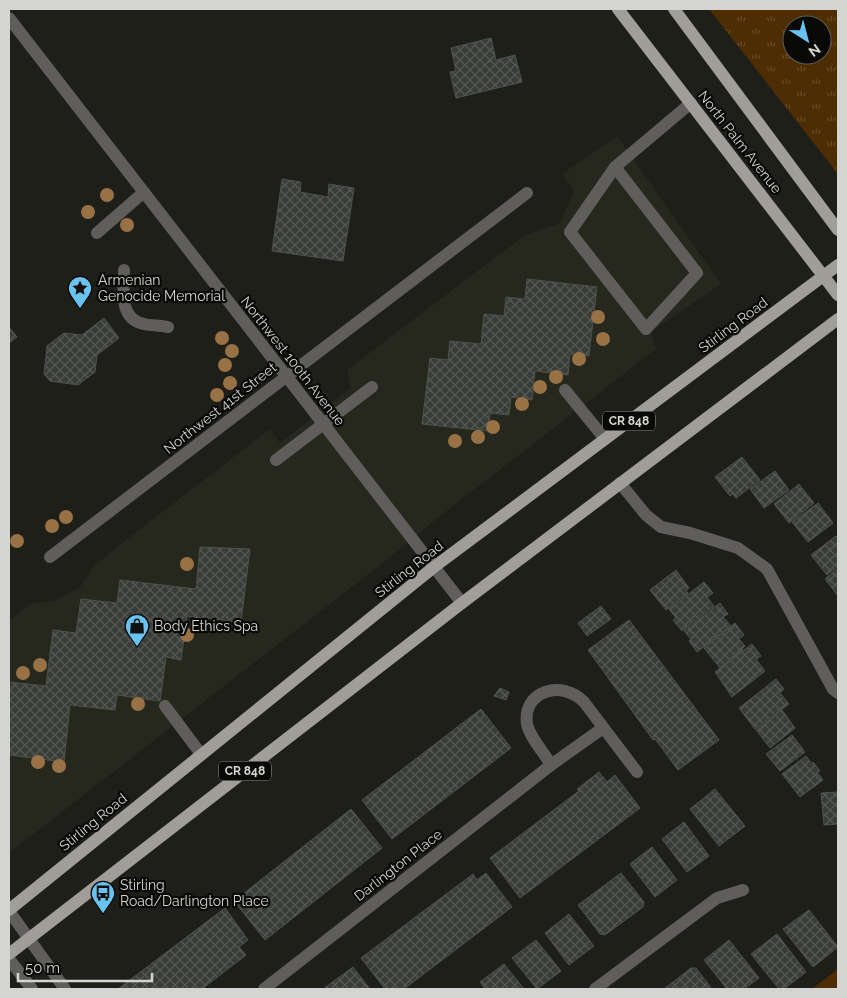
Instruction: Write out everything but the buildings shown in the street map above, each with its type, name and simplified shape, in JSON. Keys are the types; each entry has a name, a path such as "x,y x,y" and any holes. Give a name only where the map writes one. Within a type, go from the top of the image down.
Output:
{"main road":[{"name":"North Palm Avenue","path":"618,9 838,295"},
{"name":"North Palm Avenue","path":"674,9 838,230"},
{"name":"Stirling Road","path":"9,910 434,567 838,265"},
{"name":"CR 848","path":"9,954 462,603 838,319"}],"street":[{"name":"Northwest 100th Avenue","path":"9,18 462,603"},
{"path":"615,167 698,273 646,328 570,232 615,167 691,103"},
{"path":"97,234 144,192"},
{"name":"Northwest 41st Street","path":"50,557 527,193"},
{"path":"124,270 124,307 129,315 134,321 168,328"},
{"path":"276,460 372,387"},
{"path":"565,390 605,439"},
{"path":"620,483 646,515 661,527 690,533 738,548 768,569 834,689 838,693"},
{"path":"552,765 527,726 527,716 529,708 540,695 559,689 575,693 584,702 637,772"},
{"path":"165,706 201,754"},
{"name":"Darlington Place","path":"264,989 602,728"},
{"path":"595,989 717,898 743,890"},
{"path":"9,910 65,989"},
{"path":"9,959 32,989"}],"shaded area":[{"path":"617,136 721,284 651,332 656,349 9,853 9,621 32,603 54,601 80,587 95,565 270,429 280,443 351,388 347,370 525,235 560,223 574,190 562,174"}],"green space":[{"path":"709,9 838,9 838,174"},
{"path":"838,969 838,989 812,989"}],"place":[{"name":"Armenian Genocide Memorial","path":"80,309"},
{"name":"Body Ethics Spa","path":"137,647"},
{"name":"Stirling Road/Darlington Place","path":"103,914"}]}
